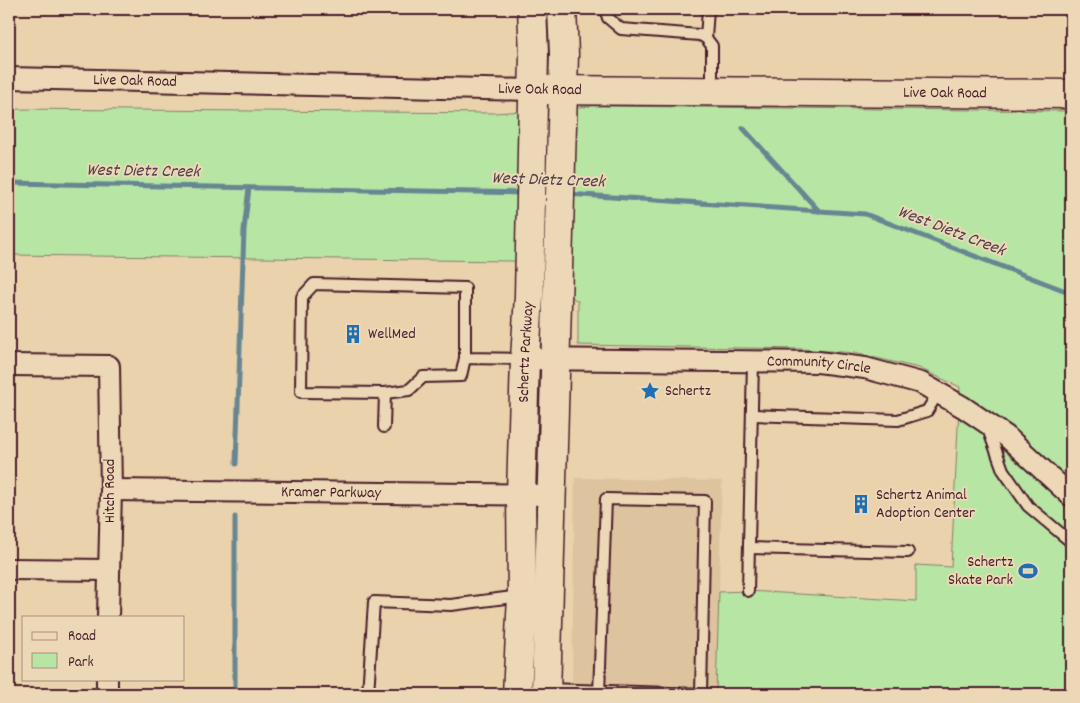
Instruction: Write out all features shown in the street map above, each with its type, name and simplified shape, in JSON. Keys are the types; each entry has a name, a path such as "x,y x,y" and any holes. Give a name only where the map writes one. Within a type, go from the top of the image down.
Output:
{"main road":[{"name":"Schertz Parkway","path":"532,9 534,54 529,296 521,494 546,692"},
{"name":"Schertz Parkway","path":"517,692 551,495 564,54 562,9"},
{"name":"Live Oak Road","path":"532,90 1071,94"},
{"path":"517,692 546,692"}],"street":[{"name":"Live Oak Road","path":"9,78 532,90"},
{"name":"Community Circle","path":"525,359 818,362 865,368 921,382 1006,436 1071,496"},
{"name":"Hitch Road","path":"9,365 109,366 111,490 108,616"},
{"name":"Kramer Parkway","path":"111,490 551,495"},
{"path":"9,569 109,570"},
{"path":"107,680 107,694"}],"lane":[{"path":"605,9 608,18 621,29 700,35 706,38 712,46 712,92"},
{"path":"706,38 708,9"},
{"path":"314,284 465,288 465,358 461,376 423,377 409,390 385,393 301,392 302,297 314,284"},
{"path":"465,358 525,359"},
{"path":"748,591 753,361"},
{"path":"384,427 385,393"},
{"path":"752,415 898,420 927,411 938,393"},
{"path":"986,422 1003,470 1028,506 1071,542"},
{"path":"546,692 701,694 705,502 606,499 599,692"},
{"path":"749,548 908,552"},
{"path":"368,694 374,602 451,605 535,596"}],"shaded area":[{"path":"575,478 722,481 716,694 572,694"}],"green space":[{"path":"594,106 1071,111 1071,694 716,694 719,592 748,591 916,601 916,565 951,567 960,387 919,368 855,353 802,349 578,345 578,301 513,261 9,255 9,109 495,113"}],"waterway":[{"path":"743,128 819,211"},
{"name":"West Dietz Creek","path":"9,183 524,193"},
{"path":"236,464 244,230 249,188"},
{"name":"West Dietz Creek","path":"567,194 865,214 1071,293"},
{"path":"235,517 235,694"}],"place":[{"name":"WellMed","path":"353,334"},
{"name":"Schertz","path":"650,391"},
{"name":"Schertz Animal Adoption Center","path":"861,504"},
{"name":"Schertz Skate Park","path":"1028,571"}]}
